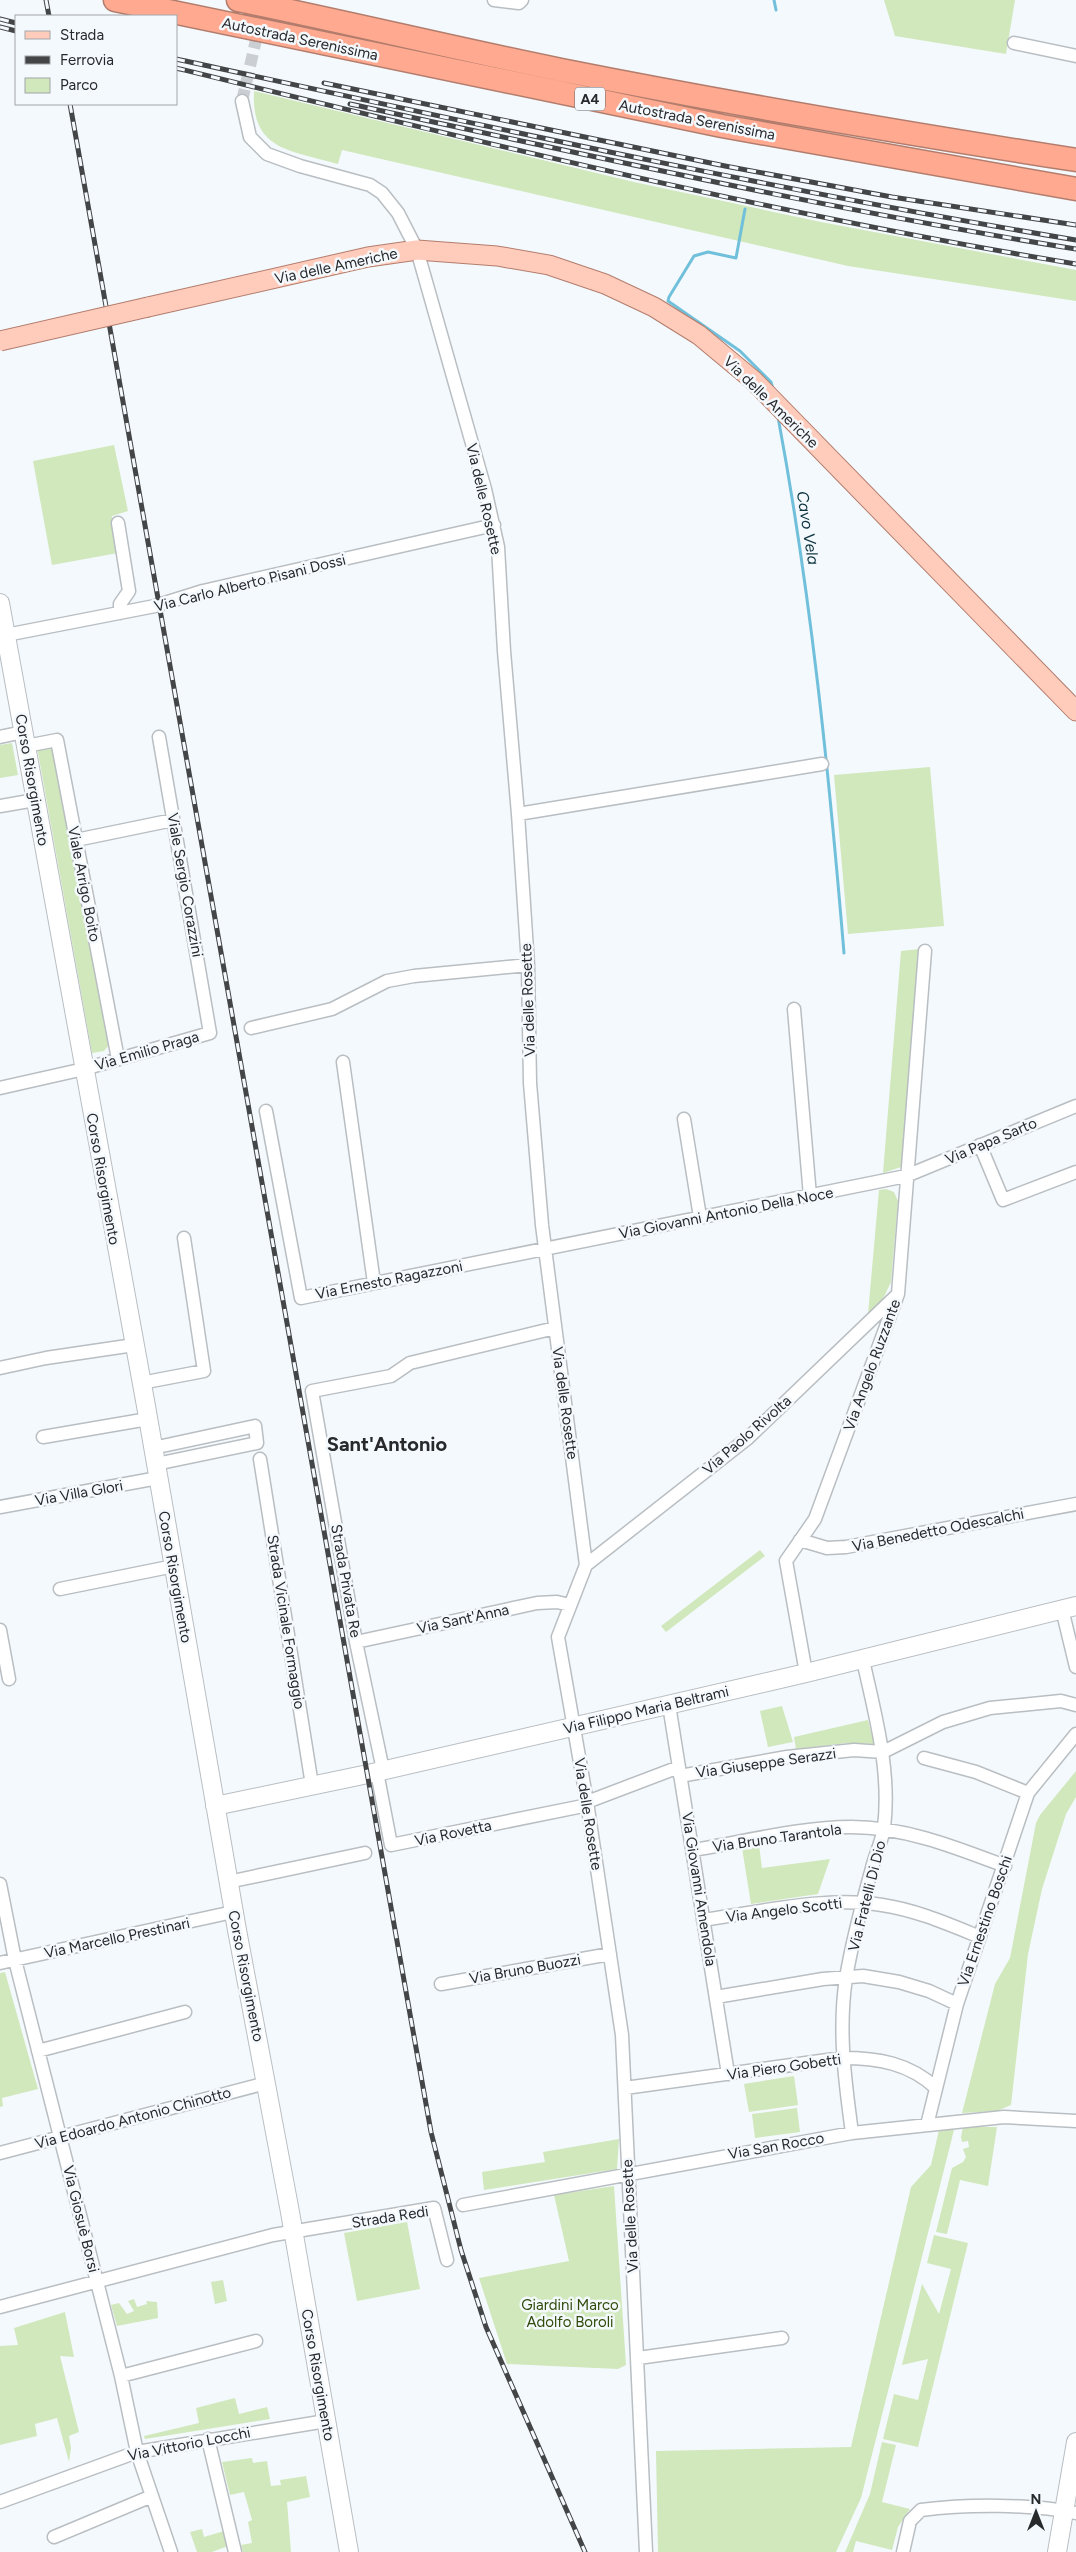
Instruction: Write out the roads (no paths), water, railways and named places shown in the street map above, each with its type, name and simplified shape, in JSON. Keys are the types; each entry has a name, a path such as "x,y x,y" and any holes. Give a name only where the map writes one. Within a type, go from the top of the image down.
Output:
{"highway":[{"name":"Autostrada Serenissima","path":"115,0 722,126 1076,189"},
{"name":"Autostrada Serenissima","path":"238,0 559,69 725,101 1076,160"},
{"path":"297,12 359,16 796,102"}],"main road":[{"name":"Via delle Americhe","path":"0,341 368,256 417,250 497,256 549,266 605,284 654,307 699,335 753,380 1076,711"},
{"name":"Corso Risorgimento","path":"0,603 148,1418 233,1912 294,2232 350,2552"},
{"name":"Via Filippo Maria Beltrami","path":"215,1806 380,1771 863,1660 1069,1608"},
{"path":"1057,2552 1070,2512 1076,2442"}],"street":[{"path":"494,0 519,3 522,0"},
{"path":"1014,43 1076,56"},
{"name":"Via delle Rosette","path":"242,101 250,137 267,154 300,166 370,185 382,193 398,213 417,250 494,525 498,547 528,965 530,1083 545,1250 586,1565 558,1638 575,1726 622,2035 627,2176 638,2358 646,2552"},
{"path":"118,523 129,590 120,604 120,613"},
{"name":"Via Carlo Alberto Pisani Dossi","path":"6,635 173,602 203,591 494,525"},
{"path":"0,737 24,739"},
{"name":"Viale Sergio Corazzini","path":"159,737 210,1033"},
{"name":"Viale Arrigo Boito","path":"24,739 57,740 118,1059"},
{"path":"518,814 822,764"},
{"path":"0,806 35,800"},
{"path":"76,840 173,820"},
{"name":"Via Angelo Ruzzante","path":"806,1673 786,1560 815,1520 898,1294 925,951"},
{"path":"251,1028 332,1009 387,981 414,976 528,965"},
{"path":"794,1009 810,1196"},
{"name":"Via Emilio Praga","path":"0,1088 84,1069 210,1033"},
{"path":"343,1062 374,1283"},
{"name":"Via Papa Sarto","path":"906,1176 1076,1106"},
{"name":"Via Ernesto Ragazzoni","path":"266,1111 301,1298 545,1250"},
{"path":"684,1119 700,1217"},
{"path":"980,1146 1003,1200 1076,1172"},
{"name":"Via Giovanni Antonio Della Noce","path":"545,1250 906,1176"},
{"path":"141,1383 204,1371 184,1238"},
{"name":"Via Paolo Rivolta","path":"586,1565 748,1438 898,1294"},
{"name":"Strada Privata Re","path":"380,1771 312,1392 391,1376 410,1363 555,1328"},
{"path":"0,1368 46,1358 134,1345"},
{"path":"43,1437 148,1418"},
{"path":"255,1426 257,1443 156,1463 255,1426"},
{"name":"Strada Vicinale Formaggio","path":"260,1459 312,1786"},
{"name":"Via Villa Glori","path":"0,1508 156,1463"},
{"name":"Via Benedetto Odescalchi","path":"800,1540 828,1548 846,1548 1076,1504"},
{"path":"60,1589 174,1566"},
{"name":"Via Sant'Anna","path":"356,1642 538,1603 557,1602 570,1605"},
{"path":"1069,1608 1076,1667"},
{"path":"0,1630 9,1679"},
{"name":"Via Fratelli Di Dio","path":"852,2133 842,2058 842,2014 846,1978 884,1830 886,1786 882,1752 863,1660"},
{"path":"882,1752 943,1722 990,1708 1061,1701 1076,1706"},
{"name":"Via Giovanni Amendola","path":"669,1704 728,2074"},
{"name":"Via Ernestino Boschi","path":"927,2125 957,2004 1028,1793 1076,1734"},
{"name":"Via Giuseppe Serazzi","path":"587,1803 680,1771 854,1750 882,1752"},
{"path":"924,1758 976,1772 1028,1793"},
{"name":"Via Rovetta","path":"380,1771 391,1845 587,1803"},
{"name":"Via Bruno Tarantola","path":"693,1850 825,1828 851,1827 884,1830 940,1842 1005,1866"},
{"path":"228,1882 365,1853"},
{"name":"Via Giosuè Borsi","path":"0,1884 15,1960 121,2376 137,2452 171,2552"},
{"name":"Via Angelo Scotti","path":"703,1920 843,1902 864,1903 922,1914 980,1937"},
{"name":"Via Marcello Prestinari","path":"0,1962 233,1912"},
{"name":"Via Bruno Buozzi","path":"441,1984 610,1954"},
{"path":"716,1997 863,1976 898,1982 930,1991 957,2004"},
{"path":"38,2051 185,2012"},
{"name":"Via Piero Gobetti","path":"625,2088 842,2058 870,2058 894,2062 924,2077 936,2088"},
{"name":"Via Edoardo Antonio Chinotto","path":"0,2153 266,2084"},
{"name":"Via San Rocco","path":"627,2176 638,2172 852,2133 1004,2117 1076,2120"},
{"path":"463,2205 627,2176"},
{"name":"Strada Redi","path":"294,2232 434,2208 447,2260"},
{"path":"0,2307 273,2235 294,2232"},
{"path":"638,2358 782,2338"},
{"path":"121,2376 256,2341"},
{"name":"Via Vittorio Locchi","path":"0,2502 137,2452 326,2421"},
{"path":"208,2439 235,2552"},
{"path":"54,2537 152,2496"},
{"path":"903,2552 910,2521 921,2510 954,2507 1040,2508 1070,2512"}],"waterway":[{"name":"Cavo Vela","path":"774,0 776,10"},
{"name":"Cavo Vela","path":"745,209 736,258 708,252 694,256 668,301 740,351 771,382 773,389"},
{"name":"Cavo Vela","path":"778,417 800,550 818,684 844,953"}],"tunnel":[{"path":"242,101 265,1"}],"railway":[{"path":"46,0 49,15"},
{"path":"0,19 15,23"},
{"path":"0,27 15,31"},
{"path":"178,59 737,178 963,221 1076,240"},
{"path":"178,68 624,175 850,223 1076,264"},
{"path":"324,83 725,166 892,197 1076,225"},
{"path":"350,104 803,200 1076,249"},
{"path":"70,105 431,2132 461,2250 486,2327 585,2552"}],"district":[{"name":"Sant'Antonio","path":"387,1444"}],"park label":[{"name":"Giardini Marco Adolfo Boroli","path":"570,2314"}]}
